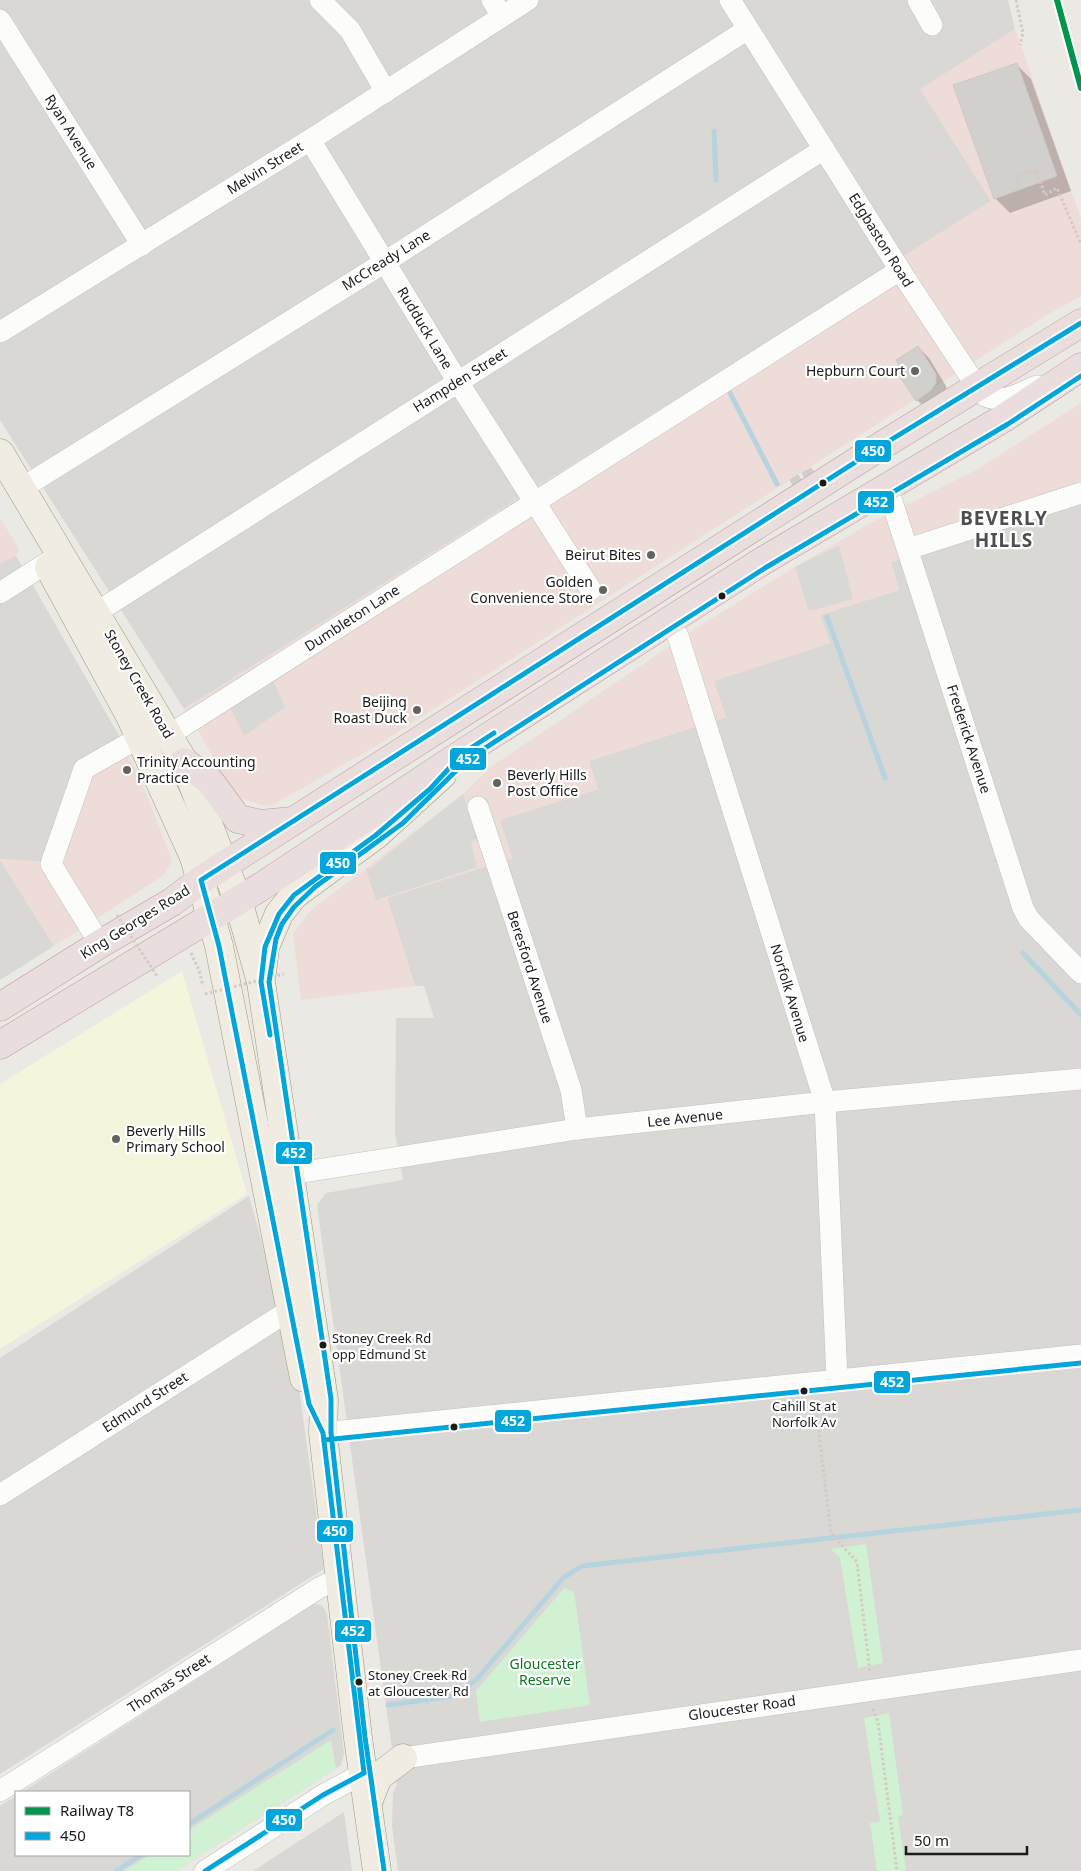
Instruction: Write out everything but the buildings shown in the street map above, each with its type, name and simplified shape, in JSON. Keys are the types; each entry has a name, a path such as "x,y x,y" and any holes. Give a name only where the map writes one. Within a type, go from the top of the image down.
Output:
{"highway":[{"name":"King Georges Road","path":"0,1007 100,944 172,902 201,880 226,866 976,386 1081,323"},
{"path":"0,1045 212,918 463,753 761,562 1004,418 1078,369"},
{"path":"184,762 209,780 238,820 261,824 296,820"}],"main road":[{"name":"Stoney Creek Road","path":"0,453 11,486 54,558 140,737 194,857 212,918 309,1404 323,1433"},
{"name":"Stoney Creek Road","path":"54,558 97,612 184,762 238,900 273,978 291,1174 324,1400 323,1433 359,1741 377,1871"},
{"path":"273,978 265,947 279,914 294,895 376,835 430,789 463,753"},
{"path":"359,1741 403,1758"},
{"path":"368,1802 378,1777 403,1758"}],"street":[{"path":"320,0 350,30 386,92"},
{"name":"Melvin Street","path":"0,332 386,92 497,8 528,0"},
{"name":"Edgbaston Road","path":"730,0 900,270 976,386 986,397 1002,399 1078,369"},
{"path":"918,0 932,24"},
{"name":"Ryan Avenue","path":"0,20 142,245"},
{"name":"McCready Lane","path":"11,486 385,262 748,29"},
{"name":"Rudduck Lane","path":"310,140 458,382 591,590"},
{"name":"Hampden Street","path":"97,612 824,149"},
{"name":"Dumbleton Lane","path":"168,735 535,500 900,270"},
{"name":"Frederick Avenue","path":"887,486 1023,908 1029,919 1081,973"},
{"path":"908,549 1081,493"},
{"path":"0,593 54,558"},
{"name":"Norfolk Avenue","path":"668,621 678,636 825,1102 837,1380"},
{"path":"100,944 51,864 84,769 140,737"},
{"name":"Beresford Avenue","path":"478,807 571,1090 578,1129"},
{"name":"Lee Avenue","path":"291,1174 578,1129 825,1102 1081,1079"},
{"name":"Edmund Street","path":"0,1495 290,1310"},
{"path":"323,1433 1081,1355"},
{"name":"Thomas Street","path":"0,1791 318,1588 340,1578"},
{"name":"Gloucester Road","path":"403,1758 1081,1660"},
{"path":"205,1871 323,1795 364,1773"}],"path":[{"path":"1016,0 1023,33 1020,45"},
{"path":"1019,184 1017,176 1036,170 1045,195 1057,188 1081,244"},
{"path":"118,915 157,976"},
{"path":"192,954 199,970 205,994 273,978"},
{"path":"837,1380 815,1396 831,1533 840,1543"}],"shaded area":[{"path":"0,0 1008,0 1015,29 921,89 991,201 184,709 0,420"},
{"path":"1015,29 1081,219 1081,296 1045,316 376,746 271,806 261,805 242,798 229,786 184,709 991,201 920,89"},
{"path":"1081,403 1081,503 891,562 899,590 820,615 830,643 714,681 726,717 589,761 598,789 500,820 512,858 387,898 415,986 301,1000 293,934 310,911 463,794 491,767 701,625 790,570 869,524 978,469"},
{"path":"1081,503 1081,1871 398,1871 392,1826 393,1793 397,1785 317,1205 326,1193 403,1180 395,1132 396,1018 434,1018 424,986 415,986 387,898 512,858 500,820 598,789 589,761 726,717 713,681 830,643 820,615 899,590 891,562"},
{"path":"0,518 19,549 17,555 0,564"},
{"path":"0,528 121,739 45,862 0,859"},
{"path":"839,546 853,599 809,611 795,567"},
{"path":"272,678 285,707 244,736 230,707"},
{"path":"121,739 142,783 172,860 164,875 54,946 0,859 45,862 77,767"},
{"path":"463,794 477,840 472,841 471,844 477,867 376,900 366,869 371,868"},
{"path":"0,860 54,946 0,980"},
{"name":"Beverly Hills Primary School","path":"182,971 247,1194 0,1349 0,1084"},
{"path":"249,1196 295,1359 324,1569 0,1774 0,1358"},
{"path":"314,1604 322,1605 327,1614 344,1754 341,1765 176,1871 0,1871 0,1806 15,1797 15,1856 190,1856 190,1791 24,1791"},
{"path":"344,1812 352,1871 253,1871"}],"green space":[{"path":"866,1544 883,1663 858,1668 840,1558 831,1549"},
{"name":"Gloucester Reserve","path":"564,1588 574,1592 590,1705 480,1722 476,1691"},
{"path":"889,1713 903,1815 898,1816 906,1871 877,1871 870,1823 880,1822 864,1718"},
{"path":"331,1740 336,1768 176,1871 124,1871 148,1856 190,1856 190,1829"}],"waterway":[{"path":"714,131 716,180"},
{"path":"728,389 777,484"},
{"path":"827,617 885,778"},
{"path":"1023,953 1081,1015"},
{"path":"388,1705 454,1696 477,1679 563,1578 582,1566 1081,1510"},
{"path":"190,1823 333,1730"},
{"path":"116,1871 139,1856"}],"rail line":[{"name":"T8","path":"1057,0 1081,88"}],"transit line":[{"name":"450","path":"364,1773 323,1433 309,1404 219,946 201,880 876,449 1081,323"},
{"name":"452","path":"384,1870 365,1737 331,1433 331,1399 269,982 276,939 282,924 294,907 315,887 403,823 468,759 765,568 1008,424 1081,376"},
{"name":"450","path":"270,1035 261,982 265,947 279,914 294,895 376,835 430,789 463,753 494,733"},
{"name":"452","path":"324,1440 1081,1363"},
{"name":"450","path":"205,1871 323,1795 364,1773"}],"place":[{"name":"Hepburn Court","path":"915,371"},
{"name":"Beirut Bites","path":"651,555"},
{"name":"Golden Convenience Store","path":"603,590"},
{"name":"Beijing Roast Duck","path":"417,710"},
{"name":"Trinity Accounting Practice","path":"127,770"},
{"name":"Beverly Hills Post Office","path":"497,783"},
{"name":"Beverly Hills Primary School","path":"116,1139"},
{"name":"Stoney Creek Rd opp Edmund St","path":"323,1345"},
{"name":"Cahill St at Norfolk Av","path":"804,1391"},
{"name":"Stoney Creek Rd at Gloucester Rd","path":"359,1682"}],"district":[{"name":"BEVERLY HILLS","path":"1004,529"}]}
